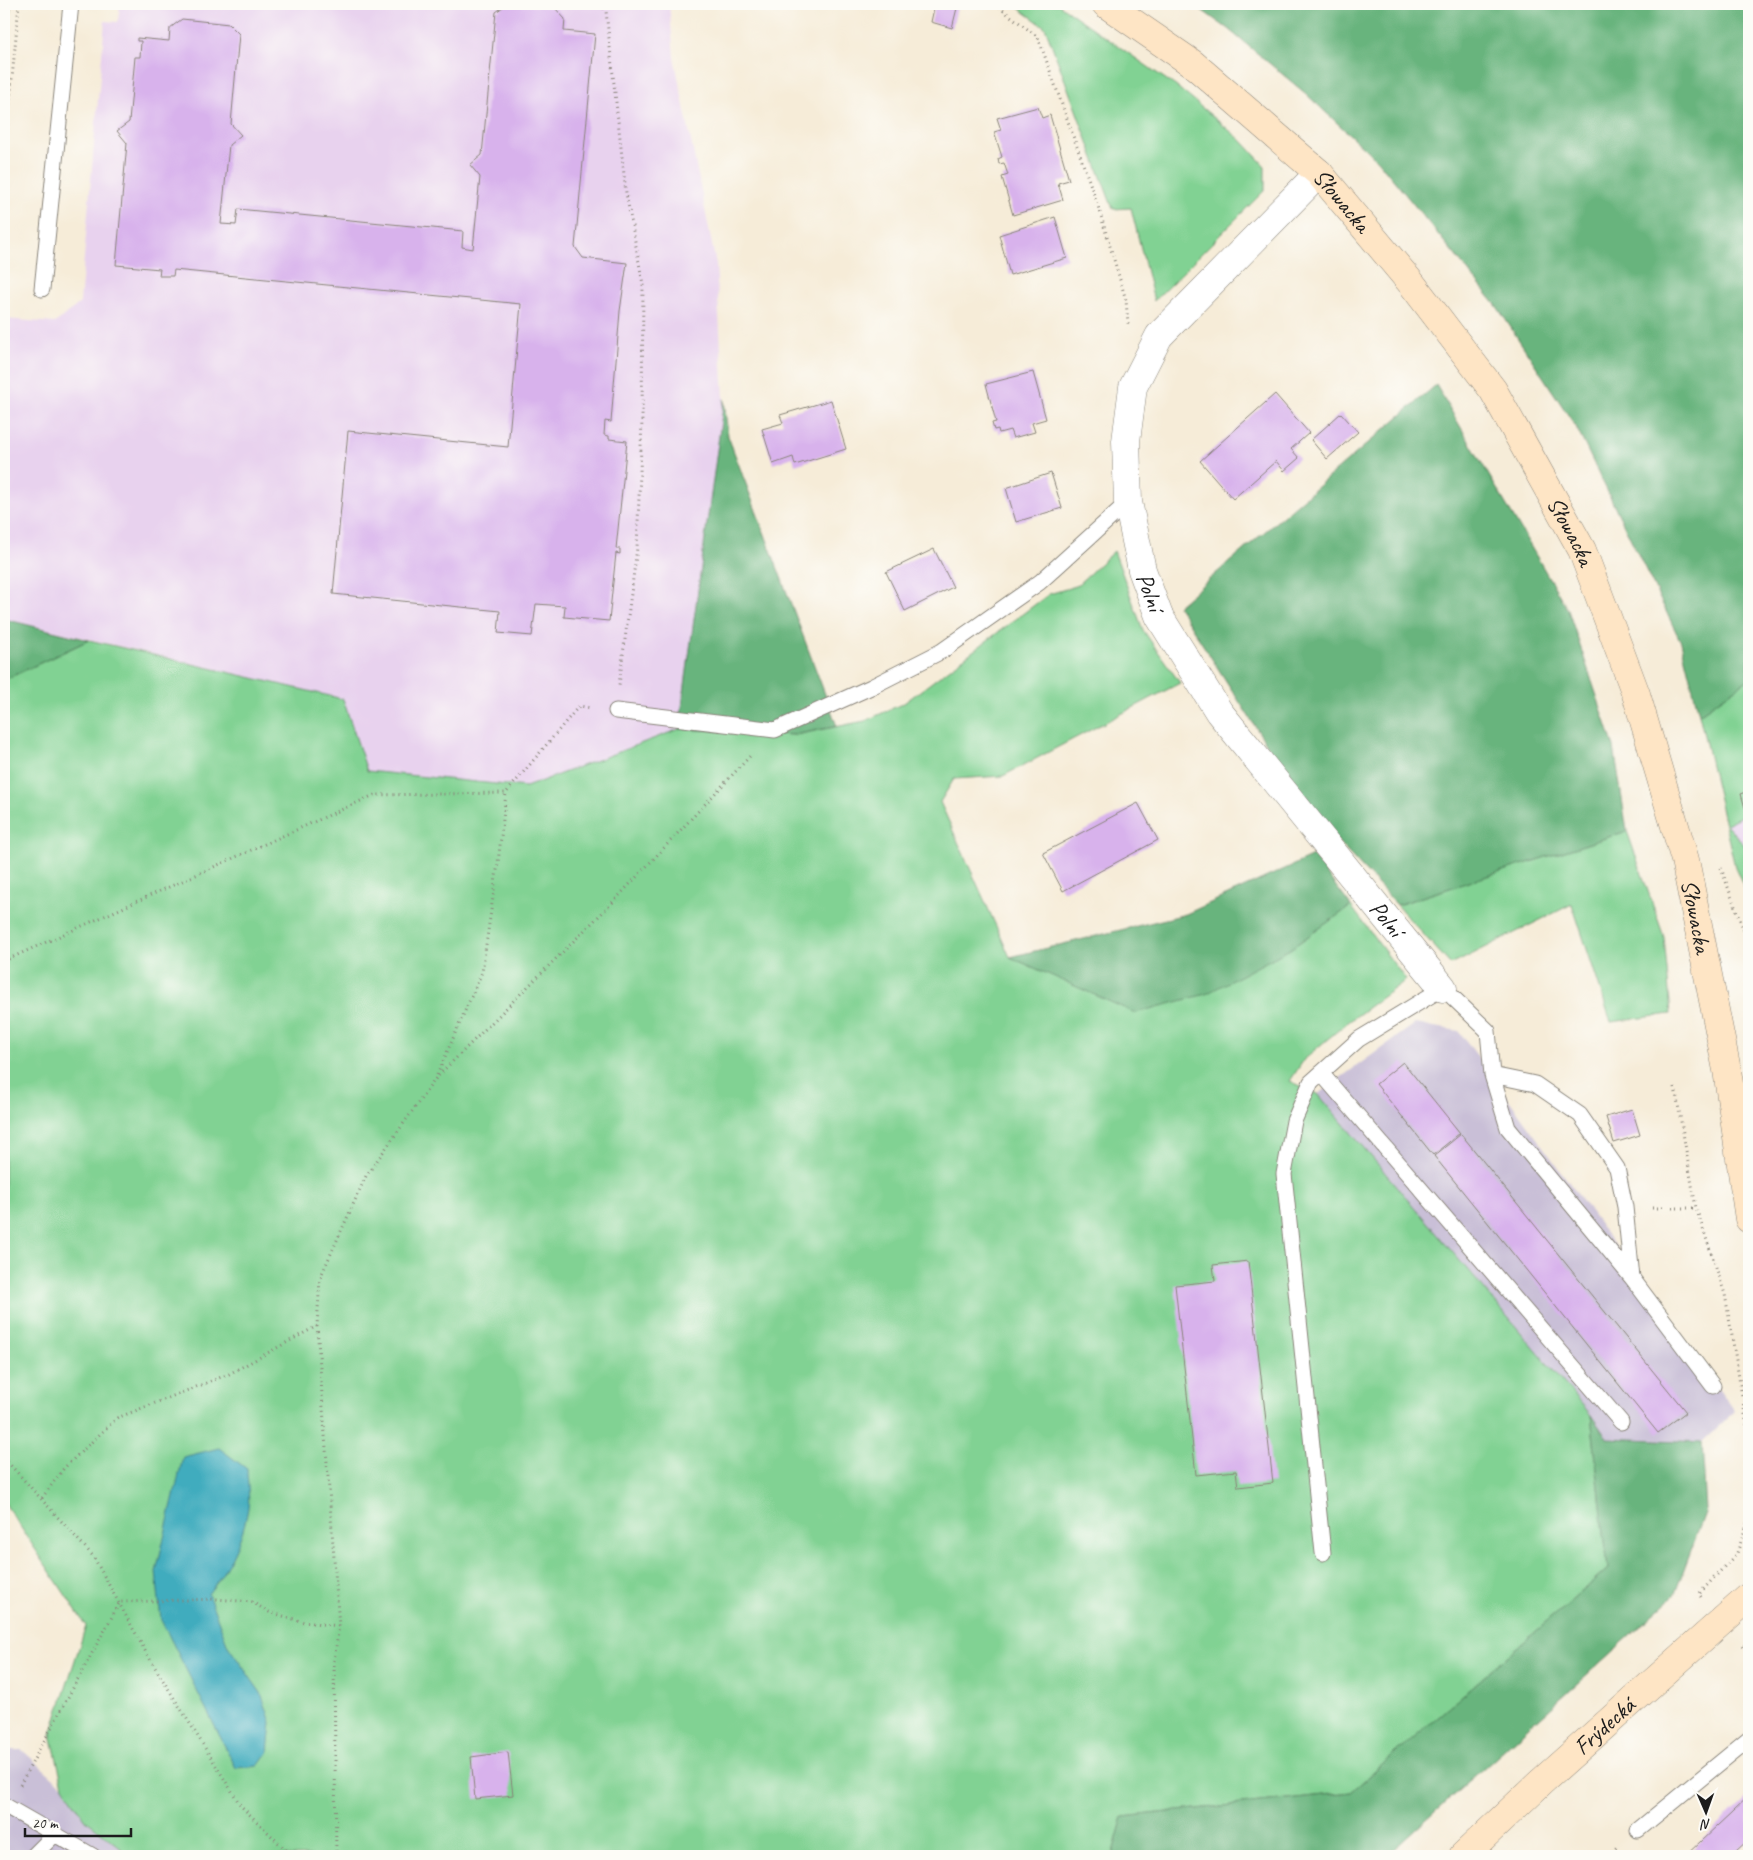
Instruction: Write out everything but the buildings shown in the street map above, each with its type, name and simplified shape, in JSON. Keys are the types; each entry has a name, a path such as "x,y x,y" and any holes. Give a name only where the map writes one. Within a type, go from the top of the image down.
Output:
{"street":[{"name":"Słowacka","path":"1106,4 1193,64 1319,173 1412,284 1494,390 1582,550 1636,694 1685,860 1727,1070 1749,1219"},
{"name":"Polní","path":"1319,173 1159,336 1133,387 1126,441 1128,502 1142,570 1159,616 1219,712 1443,988"},
{"name":"Frýdecká","path":"1463,1856 1749,1596"}],"lane":[{"path":"42,289 71,4"},
{"path":"616,711 775,730 872,687 942,651 1040,582 1128,502"},
{"path":"1323,1553 1284,1174 1294,1121 1310,1082 1321,1072 1359,1039 1443,988 1488,1031 1492,1075 1508,1128 1632,1278 1713,1386"},
{"path":"1321,1072 1622,1422"},
{"path":"1492,1075 1535,1084 1580,1115 1617,1168 1625,1207 1632,1278"},
{"path":"1638,1830 1749,1739"},
{"path":"6,1806 93,1856"},
{"path":"33,1856 54,1835"}],"path":[{"path":"4,164 18,4"},
{"path":"436,1078 482,972 506,793 579,706 616,711 637,548 642,421 643,284 626,193 606,11 601,4"},
{"path":"995,4 1038,37 1098,206 1126,300 1128,329"},
{"path":"336,1856 334,1661 339,1626 317,1326 320,1278 366,1176 436,1078 614,900 775,730"},
{"path":"4,961 374,796 506,793"},
{"path":"1675,1087 1696,1208 1725,1294 1749,1438"},
{"path":"1625,1207 1696,1208"},
{"path":"42,1498 64,1468 117,1418 229,1374 317,1326"},
{"path":"4,1458 93,1556 148,1656 241,1806 292,1856"},
{"path":"120,1602 216,1599 252,1602 269,1612 304,1622 339,1626"},
{"path":"6,1806 120,1602"}],"shaded area":[{"path":"120,4 669,4 674,57 716,264 724,399 679,729 526,787 367,771 343,699 4,619 4,319 55,323 80,303 105,21 118,22"},
{"path":"1749,812 1749,850 1725,824"},
{"path":"1415,1024 1459,1031 1735,1411 1702,1442 1606,1438 1591,1415 1318,1094"},
{"path":"4,1750 22,1750 63,1786 86,1820 124,1851 138,1856 4,1856"}],"green space":[{"path":"4,4 11,4 4,74"},
{"path":"1013,4 1058,4 1177,87 1241,140 1265,166 1265,190 1154,301 1131,208 1113,209 1045,27"},
{"path":"1193,4 1749,4 1749,679 1699,714 1681,642 1576,427 1496,305 1378,161 1305,93 1228,29"},
{"path":"1436,385 1568,610 1614,747 1627,831 1397,905 1310,812 1178,606"},
{"path":"724,399 728,436 837,726 795,735 679,729"},
{"path":"1114,551 1143,630 1180,683 1003,776 954,779 940,802 1010,957 1135,1012 1290,949 1351,906 1406,980 1347,1023 1305,1058 1290,1081 1318,1094 1591,1415 1608,1569 1351,1792 1123,1817 1112,1856 138,1856 124,1851 86,1820 63,1786 51,1734 86,1626 4,1502 4,680 89,640 343,699 367,771 526,787 679,729 795,735 865,721 904,703 1049,594 1076,586"},
{"path":"4,619 89,640 4,680"},
{"path":"1749,679 1749,812 1726,824 1749,850 1749,898 1735,867 1699,714"},
{"path":"1627,831 1664,937 1671,1014 1611,1022 1572,904 1451,965 1397,905"},
{"path":"1313,856 1351,906 1290,949 1206,994 1135,1013 1010,957 1186,914"},
{"path":"1591,1415 1607,1438 1702,1442 1706,1510 1674,1596 1386,1856 1112,1856 1123,1817 1351,1792 1608,1569"}],"water":[{"path":"219,1448 247,1469 249,1503 246,1520 234,1553 208,1594 228,1646 261,1693 271,1722 268,1753 258,1766 236,1768 161,1620 156,1572 183,1457"}]}
